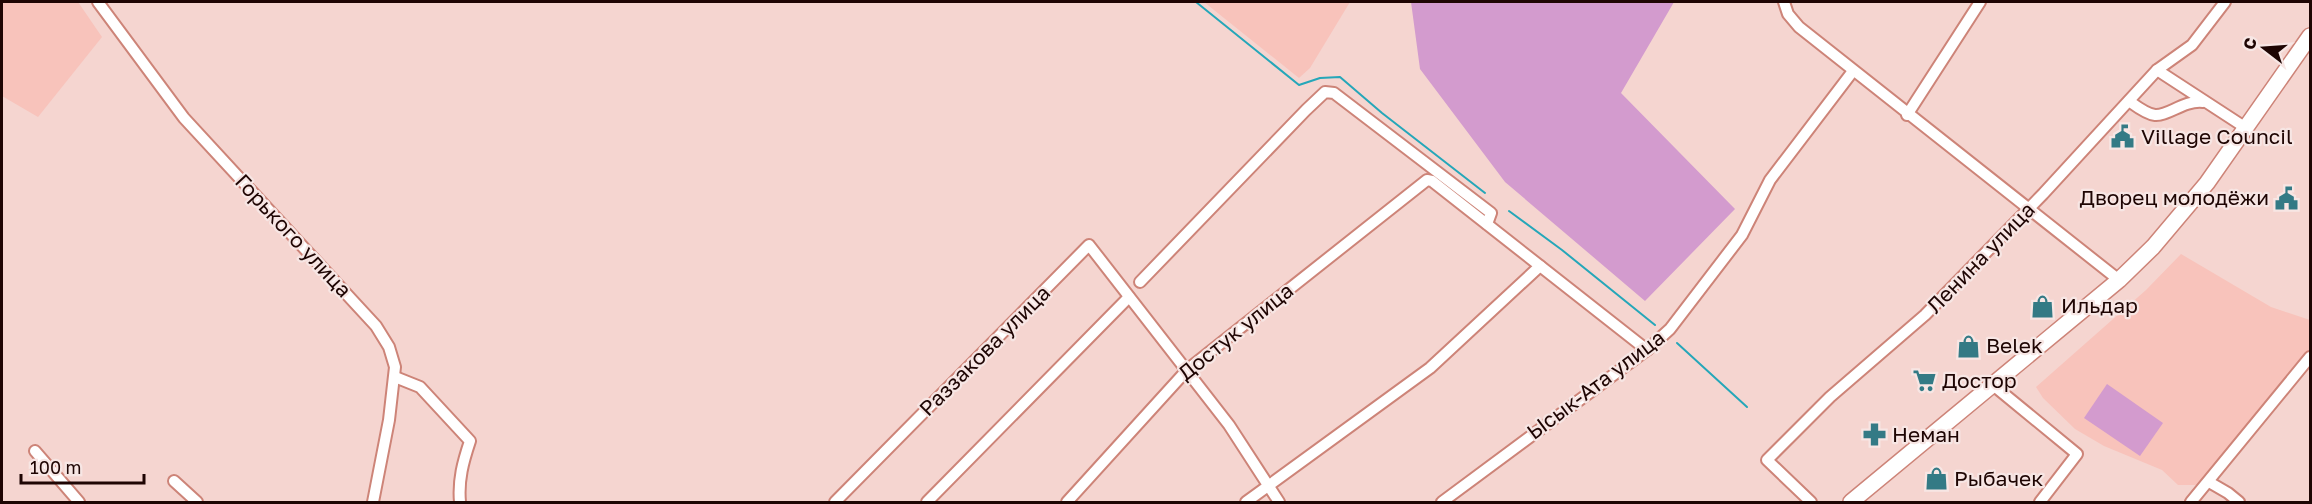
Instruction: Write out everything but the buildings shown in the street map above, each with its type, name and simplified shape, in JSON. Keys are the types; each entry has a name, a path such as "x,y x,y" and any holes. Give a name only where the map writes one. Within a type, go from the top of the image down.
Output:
{"main road":[{"path":"1851,502 2119,280 2153,247 2184,212 2310,36"}],"street":[{"name":"Горького улица","path":"98,2 184,117 376,326 389,347 395,367 395,377 373,502"},
{"path":"1784,2 1788,14 1799,27 2119,280"},
{"path":"1908,115 1980,2"},
{"name":"Ленина улица","path":"1811,502 1767,460 1830,397 1925,315 2029,208 2157,70 2192,45 2225,2"},
{"path":"2157,70 2246,128"},
{"name":"Ысык-Ата улица","path":"1442,502 1647,350 1670,329 1742,235 1770,180 1853,71"},
{"path":"1140,282 1306,110 1325,92 1329,92 1491,213 1487,224 1647,350"},
{"path":"2129,101 2154,115 2161,115 2192,101 2206,102"},
{"name":"Достук улица","path":"1067,502 1187,370 1423,182 1432,181 1487,224"},
{"name":"Раззакова улица","path":"835,502 1089,246 1229,425 1279,502"},
{"path":"1246,502 1430,368 1540,266"},
{"path":"927,502 1129,297"},
{"path":"2192,502 2310,357"},
{"path":"395,377 420,387 470,441 458,486 460,502"},
{"path":"1993,385 2077,454 2040,502"},
{"path":"35,451 79,502"},
{"path":"174,481 197,502"},
{"path":"2209,482 2239,502"}],"shaded area":[{"path":"2,2 78,2 102,37 38,117 2,96"},
{"path":"1204,2 1350,2 1310,68 1299,78"},
{"path":"1411,2 1674,2 1621,93 1735,209 1645,301 1505,182 1420,69"},
{"path":"2181,254 2271,307 2310,320 2310,349 2199,485 2178,485 2162,470 2104,446 2075,429 2043,398 2036,387 2146,290"},
{"path":"2107,384 2163,423 2140,456 2084,418"}],"waterway":[{"path":"1196,2 1299,85 1320,78 1340,77 1382,113 1485,193"},
{"path":"1509,211 1562,250 1655,325"},
{"path":"1677,343 1747,407"}],"place":[{"name":"Village Council","path":"2123,137"},
{"name":"Дворец молодёжи","path":"2287,198"},
{"name":"Ильдар","path":"2043,306"},
{"name":"Belek","path":"1968,346"},
{"name":"Достор","path":"1924,381"},
{"name":"Неман","path":"1874,435"},
{"name":"Рыбачек","path":"1936,479"}]}
